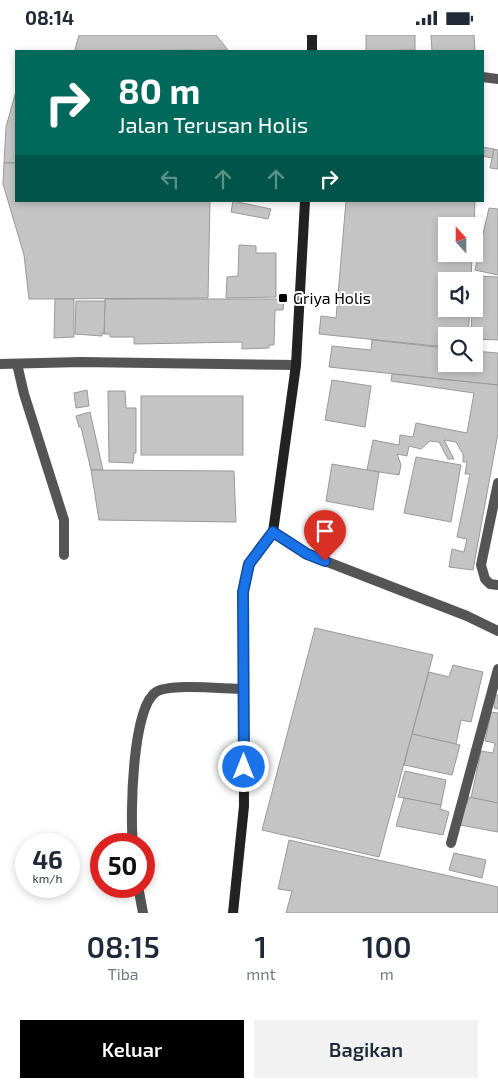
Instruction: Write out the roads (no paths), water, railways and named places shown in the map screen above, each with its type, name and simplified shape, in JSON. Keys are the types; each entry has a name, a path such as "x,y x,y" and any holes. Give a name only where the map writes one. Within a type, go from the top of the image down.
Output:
{"main road":[{"path":"312,35 312,50"},
{"path":"233,913 244,806 243,592 249,564 273,532 296,365 305,202"}],"street":[{"path":"484,77 498,79"},
{"path":"0,364 81,362 296,365"},
{"path":"17,364 24,394 64,520 64,555"},
{"path":"498,483 481,565 485,579 490,584 498,585"},
{"path":"273,532 307,554 467,616 498,631"},
{"path":"451,843 498,669"},
{"path":"132,833 133,782 140,724 146,704 155,693 169,688 243,689"},
{"path":"140,898 143,913"}],"place":[{"name":"Griya Holis","path":"283,298"}]}
